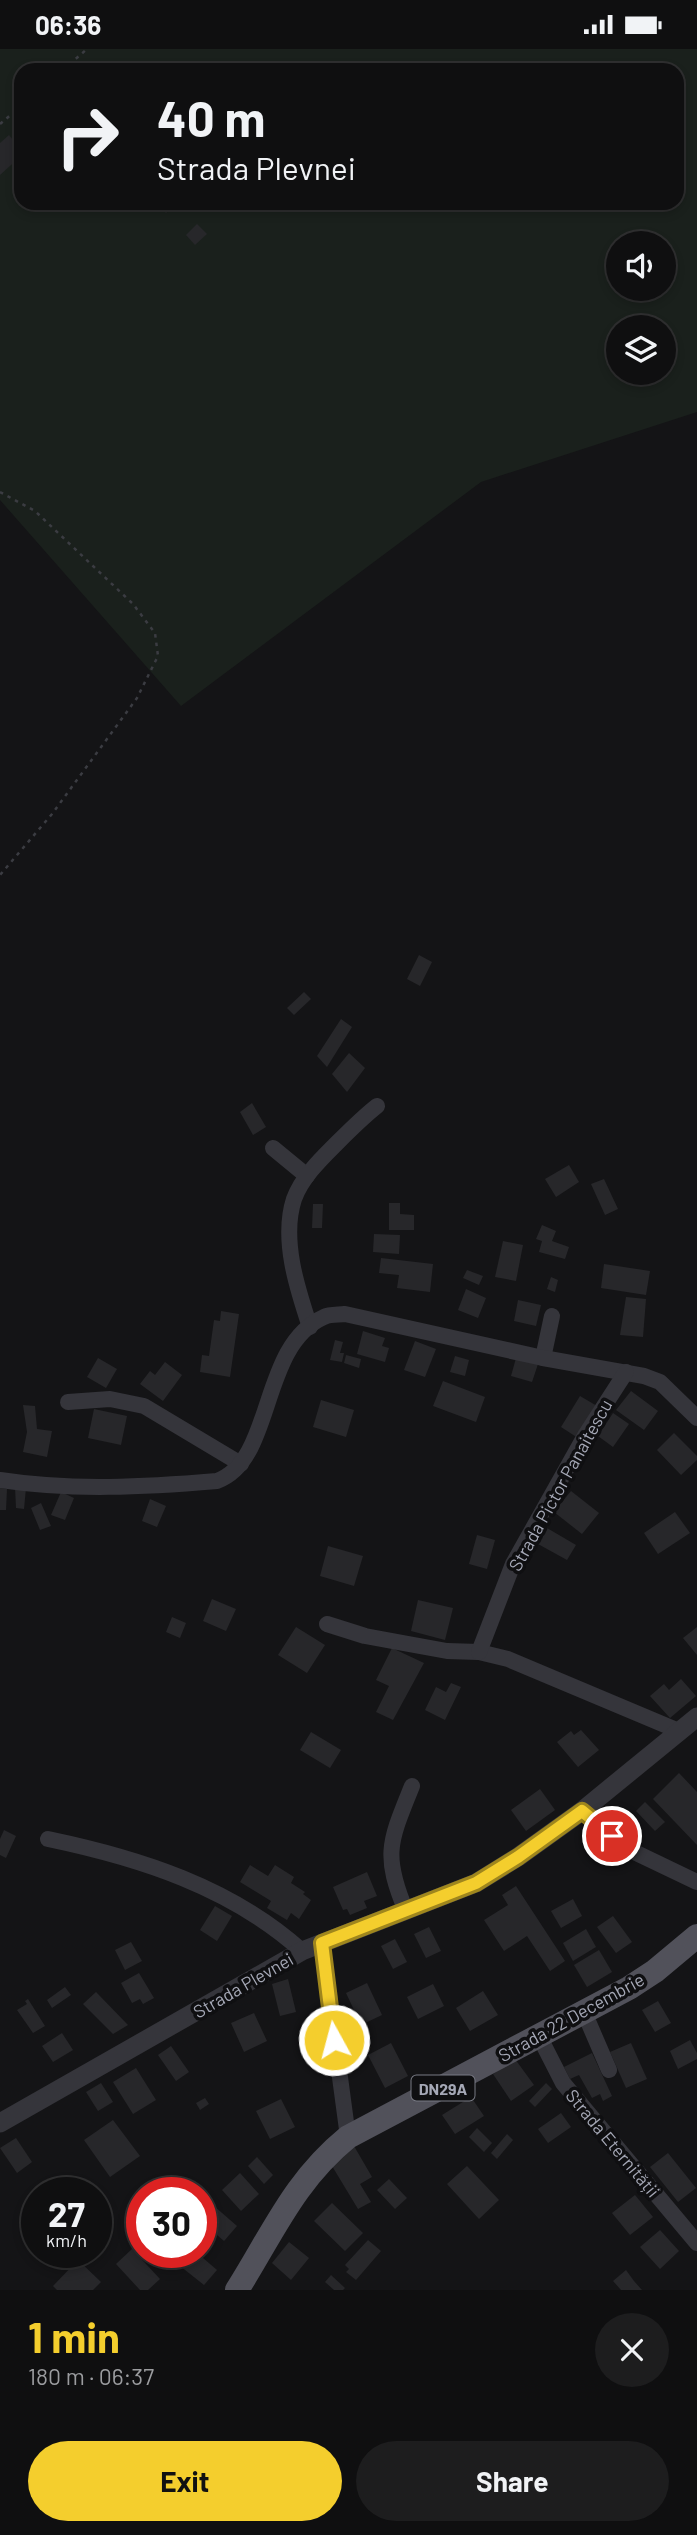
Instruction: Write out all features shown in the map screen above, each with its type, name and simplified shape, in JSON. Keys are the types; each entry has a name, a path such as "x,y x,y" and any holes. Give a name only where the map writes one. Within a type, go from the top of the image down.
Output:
{"main road":[{"name":"Strada 22 Decembrie","path":"237,2290 286,2207 311,2171 348,2137 584,2012 655,1971 697,1936"}],"street":[{"path":"310,1327 296,1278 288,1228 294,1198 307,1176 324,1156 377,1106"},
{"path":"273,1148 307,1176"},
{"path":"0,1480 75,1486 198,1483 230,1477 241,1464 254,1440 276,1375 300,1336 325,1316 345,1314 543,1358 626,1372 660,1382 697,1418"},
{"path":"543,1358 552,1317"},
{"name":"Strada Pictor Panaitescu","path":"479,1652 513,1564 586,1434 626,1372"},
{"path":"68,1402 110,1399 144,1406 241,1464"},
{"path":"327,1624 365,1636 436,1650 479,1652 508,1659 679,1731"},
{"name":"Strada Plevnei","path":"0,2123 302,1951 476,1883 582,1811 697,1717"},
{"path":"406,1911 393,1876 390,1857 394,1834 412,1786"},
{"path":"582,1811 628,1849 697,1882"},
{"path":"48,1839 135,1859 209,1889 281,1932 302,1951"},
{"path":"322,1943 348,2137"},
{"path":"584,2012 609,2070"},
{"name":"Strada Eternității","path":"539,2036 563,2083 697,2243"}],"path":[{"path":"71,63 87,49"},
{"path":"0,124 14,112"},
{"path":"0,492 35,511 133,604 155,633 158,656 137,698 52,814 0,875"}],"shaded area":[{"path":"0,49 697,49 697,412 481,482 181,706 0,500"}],"building":[{"path":"9,135 14,141 14,162 0,175 0,143"},
{"path":"197,224 207,234 195,245 186,235"},
{"path":"419,955 432,962 420,986 407,979"},
{"path":"304,992 311,999 294,1015 287,1008"},
{"path":"341,1019 352,1027 327,1067 317,1056"},
{"path":"349,1053 365,1068 347,1092 332,1074"},
{"path":"252,1103 266,1127 253,1135 240,1112"},
{"path":"569,1165 579,1182 556,1197 545,1179"},
{"path":"604,1179 618,1209 605,1215 591,1184"},
{"path":"389,1203 400,1203 400,1214 414,1215 414,1230 389,1230"},
{"path":"313,1204 323,1204 322,1228 312,1228"},
{"path":"542,1225 556,1231 552,1241 569,1247 565,1259 539,1252 542,1241 536,1239"},
{"path":"374,1234 400,1235 399,1254 373,1252"},
{"path":"503,1241 523,1245 516,1281 495,1277"},
{"path":"381,1258 433,1264 430,1292 397,1288 399,1275 379,1273"},
{"path":"604,1264 650,1271 646,1295 601,1288"},
{"path":"467,1270 483,1276 479,1285 463,1278"},
{"path":"551,1277 558,1280 555,1292 547,1289"},
{"path":"466,1289 486,1298 478,1318 458,1310"},
{"path":"626,1297 646,1299 643,1337 620,1335"},
{"path":"518,1300 541,1305 536,1326 514,1321"},
{"path":"221,1311 239,1314 230,1377 200,1372 202,1355 209,1356 214,1320 220,1321"},
{"path":"363,1331 385,1338 382,1346 389,1348 385,1362 357,1354"},
{"path":"335,1340 343,1342 340,1353 344,1353 342,1362 330,1360"},
{"path":"415,1341 436,1349 425,1377 404,1370"},
{"path":"346,1355 361,1359 359,1368 344,1363"},
{"path":"455,1356 469,1360 465,1376 450,1372"},
{"path":"98,1358 117,1369 106,1388 87,1377"},
{"path":"516,1358 539,1361 532,1382 511,1376"},
{"path":"165,1362 182,1375 163,1401 140,1384 150,1371 155,1375"},
{"path":"443,1381 485,1397 476,1422 433,1406"},
{"path":"631,1391 658,1411 644,1430 616,1410"},
{"path":"580,1396 597,1406 578,1438 561,1427"},
{"path":"321,1400 354,1410 346,1437 313,1427"},
{"path":"23,1405 35,1406 37,1429 52,1431 47,1457 23,1452 27,1432"},
{"path":"94,1409 127,1416 121,1445 88,1438"},
{"path":"613,1413 629,1424 613,1447 598,1436"},
{"path":"674,1433 697,1456 697,1460 681,1475 657,1450"},
{"path":"15,1487 26,1488 24,1509 16,1508"},
{"path":"0,1488 7,1489 6,1510 0,1510"},
{"path":"571,1491 599,1513 582,1534 554,1512"},
{"path":"61,1492 74,1498 65,1520 51,1515"},
{"path":"150,1499 166,1506 157,1527 142,1521"},
{"path":"41,1503 51,1526 40,1530 31,1508"},
{"path":"675,1512 690,1533 658,1554 644,1533"},
{"path":"547,1528 576,1545 567,1560 538,1544"},
{"path":"477,1535 495,1540 487,1569 469,1564"},
{"path":"328,1546 363,1556 354,1586 320,1576"},
{"path":"212,1599 236,1609 226,1631 203,1621"},
{"path":"418,1600 453,1608 445,1640 411,1631"},
{"path":"172,1617 186,1623 180,1638 166,1632"},
{"path":"296,1627 325,1645 307,1673 278,1655"},
{"path":"697,1627 697,1655 683,1638"},
{"path":"392,1648 424,1663 393,1720 376,1712 389,1686 376,1680"},
{"path":"681,1679 696,1696 670,1718 650,1696 664,1684 669,1690"},
{"path":"451,1683 461,1687 445,1720 425,1710 436,1687 446,1692"},
{"path":"581,1730 599,1750 578,1767 557,1742 571,1731 574,1735"},
{"path":"311,1732 341,1750 330,1768 300,1750"},
{"path":"679,1773 697,1792 697,1845 653,1799"},
{"path":"540,1789 555,1810 526,1831 511,1810"},
{"path":"645,1802 665,1822 655,1831 636,1811"},
{"path":"4,1830 16,1836 6,1858 0,1855 0,1839"},
{"path":"250,1865 268,1876 275,1865 294,1877 291,1883 305,1892 303,1894 311,1900 299,1919 291,1913 287,1920 267,1908 271,1901 240,1882"},
{"path":"367,1872 377,1896 364,1901 367,1908 350,1915 347,1909 343,1910 333,1887"},
{"path":"516,1886 565,1961 550,1971 527,1936 504,1951 484,1920 508,1905 502,1895"},
{"path":"573,1899 582,1916 561,1928 551,1911"},
{"path":"215,1906 232,1916 217,1941 200,1930"},
{"path":"613,1916 632,1942 616,1953 597,1927"},
{"path":"429,1927 441,1951 426,1958 414,1934"},
{"path":"586,1929 596,1947 573,1961 563,1943"},
{"path":"395,1939 407,1962 393,1969 381,1946"},
{"path":"131,1942 142,1961 125,1970 115,1950"},
{"path":"599,1950 612,1972 587,1987 574,1965"},
{"path":"139,1973 154,1998 143,2004 140,1999 132,2003 121,1983"},
{"path":"288,1979 296,2012 280,2016 272,1984"},
{"path":"367,1983 382,2015 361,2025 346,1993"},
{"path":"433,1984 444,2006 418,2019 407,1997"},
{"path":"65,1987 71,1995 52,2008 47,2000"},
{"path":"483,1991 498,2015 470,2031 456,2008"},
{"path":"96,1992 128,2025 113,2034 83,2004"},
{"path":"28,1999 45,2026 33,2033 17,2010 27,2004 25,2001"},
{"path":"658,2001 671,2023 655,2032 642,2010"},
{"path":"254,2013 267,2041 244,2052 231,2023"},
{"path":"62,2033 73,2050 53,2062 42,2046"},
{"path":"690,2040 697,2059 678,2069 670,2051"},
{"path":"391,2043 408,2076 385,2088 368,2055"},
{"path":"631,2043 647,2079 626,2088 610,2052"},
{"path":"171,2046 189,2072 176,2081 158,2055"},
{"path":"592,2053 612,2096 603,2101 600,2094 592,2098 579,2075 570,2079 564,2067"},
{"path":"515,2059 534,2085 511,2101 493,2074"},
{"path":"136,2068 156,2100 133,2114 113,2082"},
{"path":"101,2083 113,2102 98,2111 86,2092"},
{"path":"546,2083 552,2089 535,2107 529,2101"},
{"path":"471,2097 484,2116 455,2134 442,2115"},
{"path":"205,2098 209,2104 200,2110 196,2103"},
{"path":"281,2099 295,2127 270,2139 256,2111"},
{"path":"561,2113 571,2127 548,2143 538,2129"},
{"path":"113,2120 140,2156 110,2177 84,2140"},
{"path":"477,2128 492,2143 484,2152 469,2137"},
{"path":"507,2134 513,2140 497,2159 491,2153"},
{"path":"16,2138 32,2162 17,2173 0,2148"},
{"path":"354,2146 372,2177 360,2184 371,2202 358,2209 329,2161"},
{"path":"668,2153 696,2188 678,2202 650,2167"},
{"path":"257,2157 273,2175 264,2184 248,2166"},
{"path":"467,2166 499,2200 479,2219 447,2184"},
{"path":"240,2173 259,2194 241,2211 222,2190"},
{"path":"389,2179 407,2198 395,2209 377,2190"},
{"path":"635,2195 653,2217 630,2235 612,2213"},
{"path":"332,2203 363,2233 345,2251 314,2221"},
{"path":"217,2209 237,2226 224,2241 217,2235"},
{"path":"660,2230 679,2251 660,2269 640,2247"},
{"path":"368,2240 381,2251 356,2280 346,2272 349,2269 345,2265"},
{"path":"289,2242 309,2258 291,2280 272,2263"},
{"path":"126,2255 126,2268 150,2268 160,2279 148,2290 140,2290 116,2264"},
{"path":"70,2268 86,2268 101,2282 93,2290 57,2290 53,2286"},
{"path":"183,2268 215,2268 217,2270 204,2285"},
{"path":"626,2270 642,2290 621,2290 613,2281"},
{"path":"331,2275 345,2288 343,2290 334,2290 325,2282"}],"route":[{"path":"334,2040 322,1943 476,1883 582,1811 612,1836"}]}
